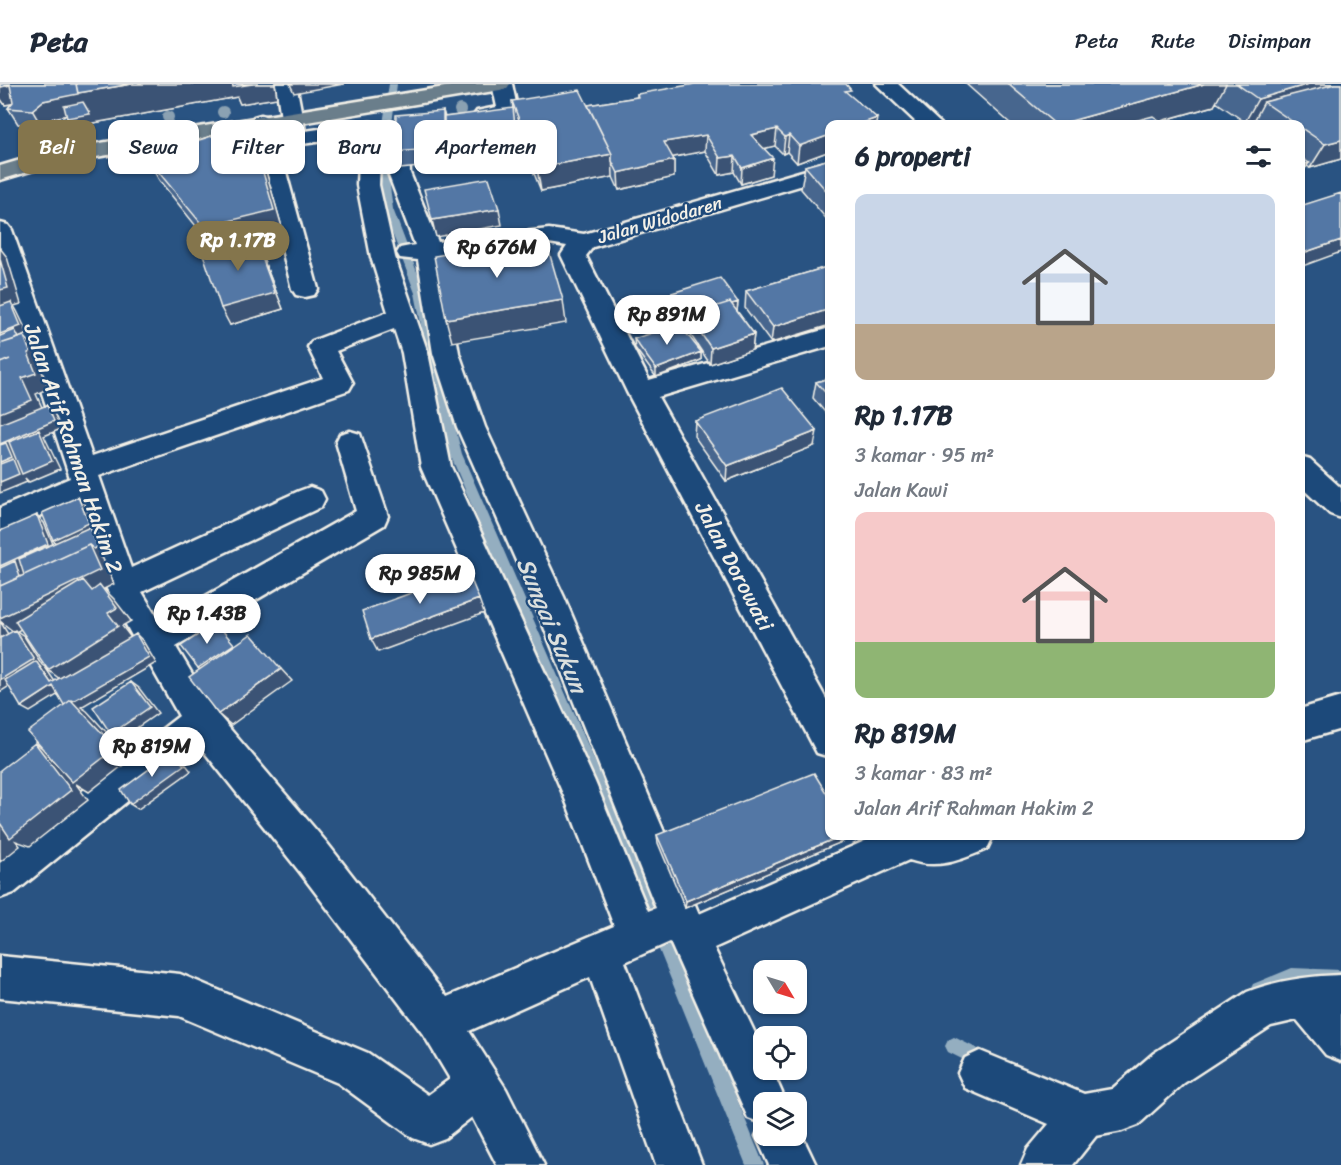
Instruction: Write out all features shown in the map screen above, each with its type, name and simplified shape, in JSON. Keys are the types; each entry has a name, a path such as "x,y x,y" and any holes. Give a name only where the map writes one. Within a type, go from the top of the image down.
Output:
{"main road":[{"path":"267,120 501,84"},
{"path":"0,173 51,158 211,130"}],"street":[{"path":"286,84 296,140 370,128 368,185 383,257 415,353 436,467 582,795 679,1165"},
{"path":"484,115 508,112 501,84"},
{"path":"886,84 926,120"},
{"name":"Jalan Widodaren","path":"640,392 573,255 585,242 825,171"},
{"path":"275,174 305,289"},
{"path":"399,174 429,250 446,353 471,427 548,597 684,929 759,1092"},
{"name":"Jalan Arif Rahman Hakim 2","path":"0,230 122,587 153,643 201,720 313,857 440,1022 521,1165"},
{"path":"383,257 549,236 585,242"},
{"path":"0,521 83,478 339,383 321,347 403,316"},
{"path":"640,392 825,338"},
{"name":"Jalan Dorowati","path":"640,392 825,732"},
{"path":"153,643 373,516 351,442"},
{"path":"1305,473 1341,506"},
{"path":"122,587 310,499"},
{"path":"1305,724 1341,713"},
{"path":"0,879 201,720"},
{"path":"440,1022 620,943 684,929 897,840"},
{"path":"908,840 934,848 964,840"},
{"path":"0,977 180,994 353,1068 429,1122 477,1085"},
{"path":"980,1073 1084,1116 1122,1109 1169,1068 1262,1007 1323,996 1341,1040"},
{"path":"1044,1165 1084,1116"},
{"path":"784,1146 793,1165"}],"building":[{"path":"0,84 76,84 78,94 43,101 32,110 8,108 13,102 10,85 0,87"},
{"path":"76,84 132,84 78,93"},
{"path":"232,84 253,84 233,87"},
{"path":"695,84 846,84 851,90 845,91 877,118 825,120 825,137 799,146 789,135 785,137 777,129 751,135 773,158 742,168 735,156 720,158 706,135 664,142 674,160 618,173 612,161 612,154 588,105 638,97 637,94"},
{"path":"1008,84 1204,84 1074,120 1050,120"},
{"path":"1237,84 1309,84 1258,99"},
{"path":"1341,84 1341,140 1325,144 1305,130 1305,120 1290,120 1264,102"},
{"path":"580,90 612,154 557,164 557,120 519,120 512,101"},
{"path":"83,102 90,114 67,118 64,106"},
{"path":"513,108 514,120 444,120 444,117"},
{"path":"443,111 443,120 414,120 414,150 402,151 402,120 396,120 396,115"},
{"path":"1153,116 1159,120 1138,120"},
{"path":"211,136 211,174 264,174 274,210 204,227 160,174 199,174 199,140"},
{"path":"825,160 825,189 805,166"},
{"path":"489,178 499,209 432,220 424,189"},
{"path":"1341,193 1341,240 1305,252 1305,204"},
{"path":"254,236 275,293 221,308 202,251"},
{"path":"545,238 563,300 446,319 434,256"},
{"path":"0,259 8,288 0,290"},
{"path":"825,267 825,311 773,327 746,291"},
{"path":"720,278 738,302 732,304 730,302 688,315 688,317 672,293"},
{"path":"11,302 21,326 0,334 0,306"},
{"path":"730,302 754,334 711,348 688,315"},
{"path":"679,324 701,352 656,369 634,339"},
{"path":"15,330 19,338 0,344 0,336"},
{"path":"24,336 36,373 22,378 32,400 0,413 0,344"},
{"path":"825,379 825,392 816,382"},
{"path":"782,388 817,431 727,466 695,421"},
{"path":"47,405 54,421 0,444 0,424"},
{"path":"39,430 52,461 22,474 9,442"},
{"path":"6,443 12,457 0,462 0,445"},
{"path":"13,459 19,474 0,482 0,464"},
{"path":"78,497 89,523 53,540 42,513"},
{"path":"37,515 48,544 0,566 0,531"},
{"path":"90,527 98,547 94,549 89,545 24,575 19,559"},
{"path":"89,545 100,570 0,618 0,586"},
{"path":"15,561 20,577 0,586 0,568"},
{"path":"468,572 479,599 371,639 362,611"},
{"path":"83,580 92,591 100,585 117,608 108,613 118,626 48,670 15,621"},
{"path":"216,623 234,644 198,668 181,646"},
{"path":"15,630 34,659 0,680 0,638"},
{"path":"136,634 149,657 64,705 53,686 21,707 5,680 36,661 51,683"},
{"path":"251,634 281,669 218,714 189,677"},
{"path":"131,682 150,707 111,734 93,707"},
{"path":"71,700 116,748 72,782 28,732"},
{"path":"35,743 71,790 10,838 0,823 0,770"},
{"path":"172,752 184,765 130,804 121,790"},
{"path":"814,773 825,791 825,840 831,840 686,901 657,835"}],"waterway":[{"name":"Sungai Sukun","path":"393,84 382,164 388,209 420,293 434,365 456,454 656,923 755,1165"},
{"path":"1259,990 1292,976 1341,978"},
{"path":"954,1046 988,1063"}]}
